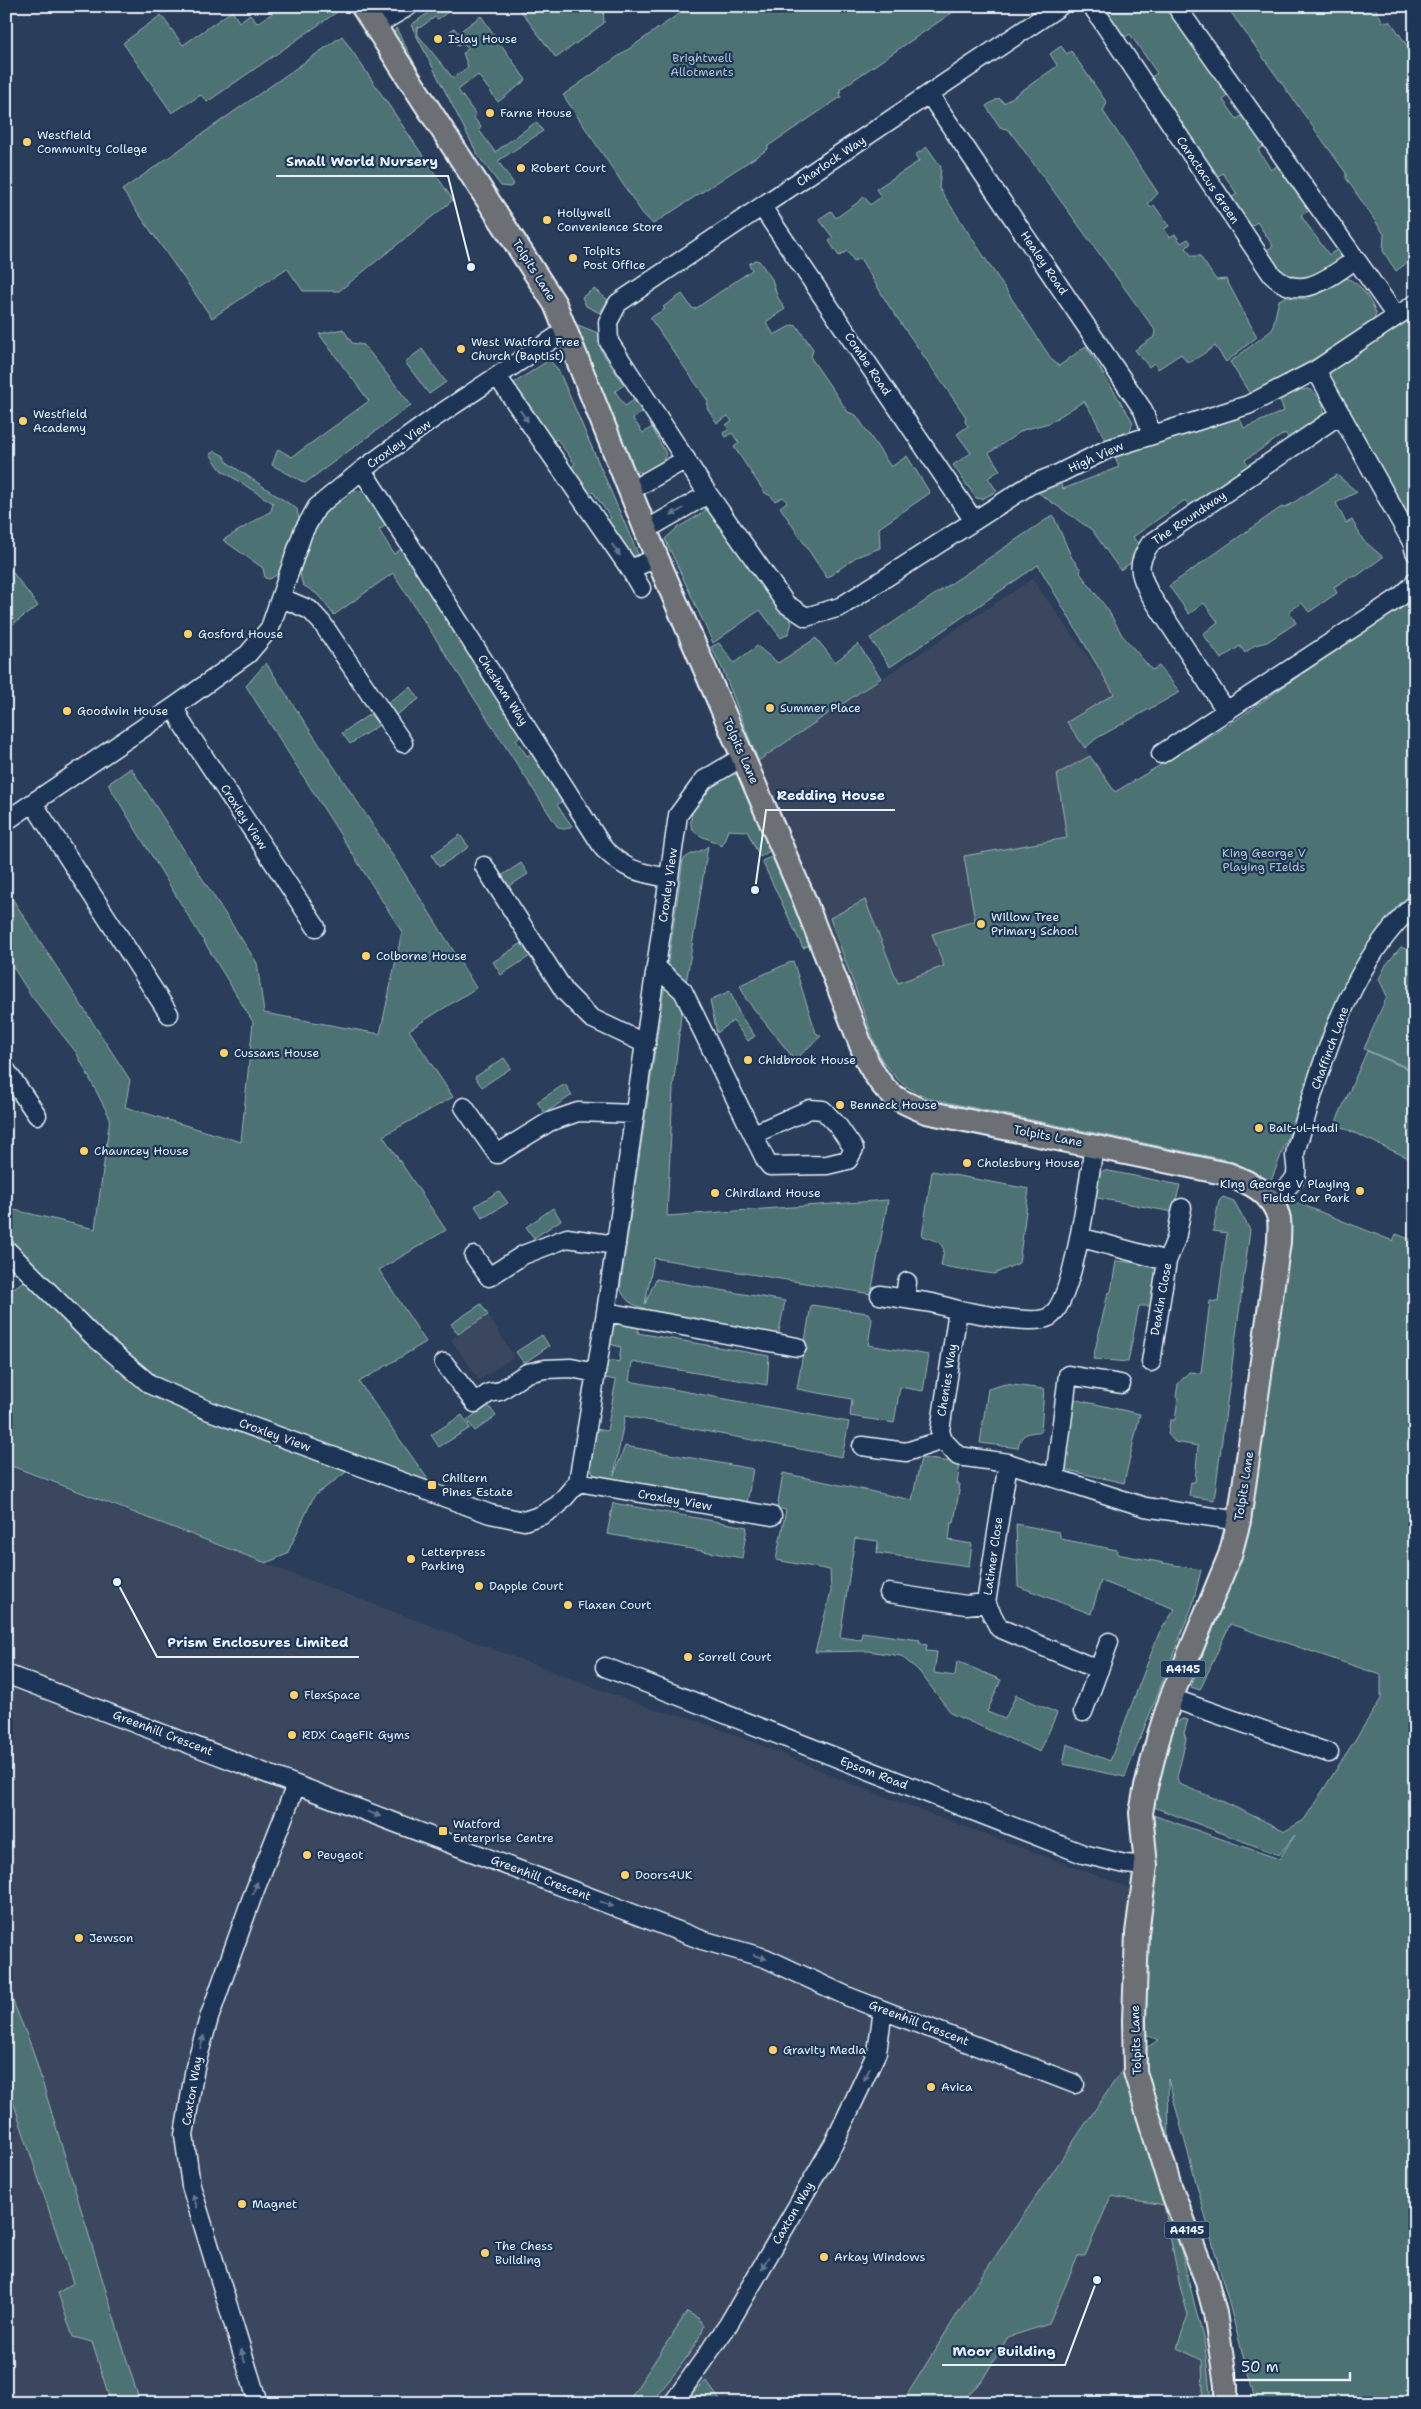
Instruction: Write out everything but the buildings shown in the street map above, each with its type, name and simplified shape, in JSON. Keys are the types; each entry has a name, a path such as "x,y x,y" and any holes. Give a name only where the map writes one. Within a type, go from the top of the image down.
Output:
{"main road":[{"name":"Tolpits Lane","path":"362,6 550,296 657,558 809,909 868,1063 880,1085 900,1102 926,1112 1228,1174 1252,1184 1269,1199 1279,1218 1279,1242 1239,1521 1230,1555 1171,1698 1159,1735 1141,1813 1146,1866 1137,1933 1134,2020 1135,2072 1170,2186 1206,2279 1215,2313 1226,2385 1226,2403"}],"street":[{"path":"375,26 409,6"},
{"name":"Charlock Way","path":"686,459 609,342 608,322 618,303 1060,6"},
{"name":"Caractacus Green","path":"1092,6 1272,276 1279,282 1299,288 1315,286 1355,260"},
{"path":"1176,6 1396,316"},
{"name":"Healey Road","path":"930,94 1143,410 1152,435"},
{"name":"Combe Road","path":"762,207 974,521"},
{"name":"High View","path":"708,494 786,604 806,617 840,607 1030,485 1060,473 1108,449 1248,405 1316,370 1415,304"},
{"name":"Croxley View","path":"6,821 174,707 248,654 270,628 282,598 303,532 317,507 362,470 565,331"},
{"path":"1316,370 1412,542 1415,552"},
{"path":"497,376 630,569 641,588"},
{"name":"The Roundway","path":"1227,712 1149,593 1141,576 1139,561 1150,544 1341,414"},
{"path":"630,491 686,459 708,494 646,530"},
{"name":"Chesham Way","path":"362,470 604,849 621,865 640,873 668,878"},
{"path":"630,569 657,558"},
{"path":"1161,754 1400,597 1415,581"},
{"path":"282,598 310,610 322,623 403,742"},
{"name":"Croxley View","path":"174,707 183,725 316,927"},
{"name":"Croxley View","path":"6,1248 92,1336 151,1385 207,1410 508,1519 524,1521 542,1515 558,1505 570,1494 578,1482 606,1312 678,815 704,780 744,756"},
{"path":"33,803 170,1014"},
{"path":"484,866 565,992 591,1018 646,1044"},
{"name":"Chaffinch Lane","path":"1269,1199 1286,1189 1296,1176 1295,1153 1316,1083 1335,1027 1358,979 1373,950 1395,922 1415,904"},
{"path":"656,967 683,991 766,1161 770,1166 827,1164 848,1160 854,1149 838,1126 823,1110 810,1109 754,1134"},
{"path":"6,1070 37,1115"},
{"path":"464,1107 497,1154 549,1122 578,1112 635,1114"},
{"path":"880,1295 906,1290 958,1310 990,1316 1036,1320 1050,1316 1060,1304 1067,1286 1079,1237 1094,1145"},
{"name":"Deakin Close","path":"1151,1362 1167,1261 1176,1239 1182,1208"},
{"path":"1079,1237 1167,1261"},
{"path":"474,1256 489,1277 523,1255 566,1238 616,1245"},
{"name":"Chenies Way","path":"943,1440 940,1431 958,1310"},
{"path":"606,1312 797,1347"},
{"path":"444,1363 475,1403 489,1393 500,1390 527,1373 545,1368 571,1368 596,1374"},
{"path":"1055,1478 1068,1375 1121,1384"},
{"path":"862,1446 906,1452 943,1440 958,1456 1008,1463 1145,1507 1239,1521"},
{"name":"Latimer Close","path":"1008,1463 986,1603 999,1628 1099,1670"},
{"name":"Croxley View","path":"578,1482 772,1516"},
{"path":"889,1593 966,1605 986,1603"},
{"path":"1082,1712 1109,1642"},
{"name":"Epsom Road","path":"605,1666 1083,1854 1126,1864 1146,1866"},
{"name":"Greenhill Crescent","path":"6,1674 702,1940 765,1958 883,2010 1075,2084"},
{"path":"1171,1698 1329,1753"},
{"name":"Caxton Way","path":"258,2403 190,2186 184,2135 195,2067 209,2018 296,1785"},
{"name":"Caxton Way","path":"673,2403 728,2326 834,2143 877,2052 883,2010"}],"shaded area":[{"name":"Willow Tree Primary School","path":"1032,579 1115,694 1067,722 1115,792 1175,1149 931,1099 906,1088 892,1075 880,1057 758,761"},
{"path":"489,1316 514,1357 479,1380 451,1339"},
{"path":"6,1466 652,1709 687,1717 771,1749 861,1788 1130,1888 1129,2060 971,2292 902,2403 6,2403"},
{"path":"1110,2196 1170,2206 1178,2249 1213,2364 1213,2403 959,2403 981,2382 1008,2337 1078,2256 1085,2256"}],"green space":[{"path":"277,6 333,6 337,12 207,102 201,95 172,113 123,43 161,15 183,45 232,11 239,22 250,14 257,23 273,13 271,11"},
{"path":"438,6 457,6 438,19 435,17 417,28 418,35 453,78 468,67 463,53 468,49 463,43 458,46 448,33 454,28 458,33 481,16 526,80 498,102 478,75 458,90 476,115 474,118 481,127 479,130 495,152 536,122 543,131 498,161 514,184 510,187 501,186 479,157 411,25"},
{"path":"517,6 603,6 604,23 556,58"},
{"name":"Brightwell Allotments","path":"690,6 962,6 840,89 841,97 768,146 768,149 653,224 643,214 563,95"},
{"path":"1097,6 1175,6 1232,93 1223,100 1237,119 1246,113 1266,144 1258,150 1271,170 1280,164 1311,209 1301,216 1329,255 1339,248 1343,254 1341,262 1316,282 1286,280 1263,253 1273,246 1257,222 1247,229 1228,200 1237,194 1223,173 1213,179 1146,81 1157,73 1130,34 1119,41"},
{"path":"1374,6 1383,22 1391,22 1415,57 1415,254 1411,260 1396,271 1383,251 1384,234 1346,178 1346,173 1227,7"},
{"path":"396,28 445,121 392,39"},
{"path":"342,36 453,200 339,291 303,291 287,268 212,318 122,190"},
{"path":"1061,46 1067,54 1071,51 1107,103 1103,111 1158,193 1148,204 1151,208 1154,205 1169,226 1164,229 1170,237 1175,234 1181,243 1188,239 1191,243 1186,248 1192,256 1200,256 1216,280 1226,279 1257,337 1226,362 1215,346 1191,362 1186,361 1181,354 1158,369 1154,363 1149,367 1135,350 1154,337 1155,330 1009,130 1000,127 986,106 999,98 1004,103 1056,67 1057,65 1050,54"},
{"path":"927,147 941,167 939,188 1052,360 1059,366 1086,346 1133,422 1130,431 1105,440 1084,401 1049,423 1023,430 989,453 1000,470 988,478 997,491 982,499 976,498 953,465 971,453 957,434 968,426 965,422 966,417 889,306 860,258 854,261 847,251 839,256 829,241 833,238 819,219 831,211 836,218 864,196 870,205 881,197 876,189 919,161 915,155"},
{"path":"755,260 759,261 772,279 777,296 785,309 766,322 774,335 792,325 797,326 813,349 811,358 848,412 856,415 891,467 907,456 930,493 879,528 880,548 856,557 827,578 780,507 787,502 783,497 775,501 765,493 734,447 739,443 732,433 726,437 723,433 729,429 726,425 732,421 728,416 717,423 707,408 708,401 650,318 665,309 663,307 682,294 692,308 695,309 752,270 749,264"},
{"path":"1342,277 1354,282 1363,291 1376,313 1374,320 1314,359 1250,394 1230,362 1272,330 1279,300 1285,297 1307,299"},
{"path":"594,289 608,300 600,313 586,306 582,297"},
{"path":"1415,312 1415,532 1327,373"},
{"path":"573,323 598,333 602,352 624,385 615,391 625,406 634,400 642,412 633,419 643,433 652,427 666,454 656,469 642,473 631,467"},
{"path":"343,329 352,343 364,345 411,405 305,483 272,465 278,449 292,457 369,401 319,334"},
{"path":"422,349 446,382 429,394 405,362"},
{"path":"549,360 558,369 638,554 637,556 630,558 602,524 611,518 593,492 584,498 566,471 575,464 557,439 548,445 514,395 514,383"},
{"path":"1308,389 1316,394 1321,401 1324,409 1323,418 1292,443 1285,433 1245,460 1252,470 1192,510 1185,500 1133,537 1140,547 1131,563 1120,570 1092,530 1037,492 1058,479 1063,489 1119,467 1115,456 1239,417 1244,428 1284,411 1280,400 1300,390"},
{"path":"215,451 224,456 228,463 297,509 299,520 282,567 279,573 270,579 265,578 263,568 223,540 271,511 273,503 221,470 210,454"},
{"path":"1337,475 1357,492 1336,503 1346,523 1352,520 1363,540 1383,557 1357,576 1348,578 1334,587 1337,593 1309,612 1302,603 1289,611 1296,623 1267,642 1255,645 1245,653 1240,646 1221,659 1203,634 1218,622 1204,603 1189,614 1169,586 1280,508 1288,506"},
{"path":"358,490 367,493 389,523 379,530 394,554 404,547 524,733 516,740 527,756 537,751 567,797 557,805 572,826 564,829 557,826 393,573 334,615 317,594 303,585 300,573 302,559 306,543 314,528 334,502 346,494"},
{"path":"707,506 783,608 792,623 788,634 781,638 760,610 713,643 665,539 677,528 704,512"},
{"path":"1053,515 1072,558 1081,570 1080,573 1108,610 1122,635 1152,670 1159,666 1180,692 1097,738 1085,748 1067,722 1114,694 1038,565 890,667 870,638"},
{"path":"11,570 38,606 6,629 6,574"},
{"name":"King George V Playing FIelds","path":"1415,590 1415,900 1392,918 1367,946 1346,987 1271,1181 1231,1161 931,1099 907,1087 896,1078 880,1057 830,918 865,900 898,983 944,966 932,934 975,921 964,856 1067,838 1057,774 1090,756 1115,792 1233,722 1406,601"},
{"path":"816,638 835,662 858,644 881,678 758,761 723,670 711,647 719,643 734,663 757,646 778,663"},
{"path":"266,663 399,865 476,988 409,1030 453,1097 383,1136 446,1230 379,1270 426,1342 359,1382 432,1485 354,1456 345,1473 314,1496 287,1554 266,1563 6,1464 6,1294 26,1279 6,1259 6,1208 95,1229 110,1118 76,1052 32,997 6,956 6,889 130,1080 125,1107 241,1142 253,1022 108,784 131,768 257,963 264,1013 380,1034 402,932 246,686"},
{"path":"411,687 419,699 393,717 385,704"},
{"path":"370,714 379,725 350,744 342,733"},
{"path":"728,774 738,775 746,782 776,847 760,857 747,831 728,830 722,846 698,834 692,828 691,816 701,795 710,783"},
{"path":"460,835 469,847 439,867 432,855"},
{"path":"708,846 681,1015 673,1089 667,1216 888,1200 871,1294 654,1258 645,1304 656,1279 785,1301 778,1337 644,1311 644,1308 629,1301 620,1288 683,860"},
{"path":"778,854 816,943 803,948 762,861"},
{"path":"521,863 528,874 505,889 498,878"},
{"path":"522,943 530,956 501,975 493,962"},
{"path":"1401,947 1415,953 1415,1071 1364,1049 1387,996 1379,979 1386,965"},
{"path":"793,961 816,1033 821,1036 795,1060 746,999 740,985"},
{"path":"730,991 740,1015 755,1036 748,1041 733,1021 717,1033 710,1000"},
{"path":"1367,1051 1415,1072 1415,1161 1335,1124"},
{"path":"504,1058 511,1068 482,1087 475,1077"},
{"path":"565,1084 572,1095 545,1113 537,1102"},
{"path":"1104,1170 1180,1185 1173,1212 1092,1197 1098,1175"},
{"path":"932,1171 1029,1189 1019,1263 994,1274 941,1266 944,1249 939,1242 922,1236"},
{"path":"499,1191 508,1203 483,1218 475,1206"},
{"path":"1223,1197 1234,1201 1250,1230 1214,1500 1189,1496 1191,1482 1195,1482 1198,1446 1175,1442 1168,1434 1170,1420 1175,1420 1178,1384 1189,1372 1201,1373 1210,1301 1218,1302 1227,1233 1213,1231 1219,1201"},
{"path":"1288,1199 1393,1241 1396,1234 1415,1241 1415,2403 1256,2403 1168,2079 1170,2206 1205,2346 1211,2403 1200,2403 1203,2393 1202,2360 1177,2348 1188,2315 1180,2286 1164,2205 1111,2196 1085,2256 1078,2256 1049,2324 1008,2337 981,2382 959,2403 902,2403 971,2292 1129,2060 1158,2040 1147,2035 1141,2003 1150,1814 1279,1859 1295,1835 1279,1855 1151,1806 1173,1725 1182,1719 1188,1720 1184,1733 1186,1739 1177,1777 1179,1784 1224,1802 1285,1831 1304,1820 1381,1699 1381,1675 1230,1624 1200,1690 1191,1687 1250,1523"},
{"path":"553,1208 561,1220 534,1238 526,1227"},
{"path":"1116,1261 1159,1265 1151,1306 1139,1306 1128,1362 1093,1359 1108,1293 1111,1292"},
{"path":"481,1304 488,1315 458,1334 451,1324"},
{"path":"811,1305 868,1313 872,1319 868,1345 929,1355 923,1391 900,1387 894,1423 850,1416 852,1399 797,1389"},
{"path":"619,1319 640,1321 638,1333 769,1356 767,1385 632,1362 629,1381 849,1422 842,1457 625,1416 614,1475 625,1446 753,1469 747,1503 596,1476 592,1472 591,1454 596,1429 607,1431 616,1380 605,1378 608,1360 619,1362 621,1347 609,1344 612,1329"},
{"path":"542,1335 549,1346 524,1363 516,1352"},
{"path":"1005,1384 1044,1389 1041,1432 1025,1435 1018,1448 980,1443 988,1389"},
{"path":"1073,1399 1140,1414 1124,1483 1059,1468"},
{"path":"488,1405 496,1416 475,1431 467,1420"},
{"path":"462,1415 470,1428 439,1447 431,1435"},
{"path":"921,1458 960,1463 957,1484 960,1484 954,1523 951,1523 949,1540 972,1544 969,1566 877,1553 878,1541 855,1538 840,1637 861,1640 862,1632 920,1640 919,1643 927,1645 926,1651 937,1652 934,1673 955,1676 957,1661 1001,1680 987,1712 1005,1719 1016,1695 1057,1713 1040,1752 952,1714 918,1670 901,1656 868,1651 815,1652 831,1592 830,1570 776,1560 786,1510 777,1508 783,1473 912,1500"},
{"path":"613,1503 747,1527 742,1558 607,1534"},
{"path":"1016,1524 1059,1532 1061,1539 1117,1550 1117,1554 1201,1570 1193,1604 1125,1777 1063,1764 1067,1744 1110,1761 1159,1633 1175,1609 1101,1581 1091,1614 1018,1586"},
{"path":"6,1984 32,2048 140,2403 111,2403 92,2342 73,2337 58,2293 73,2283 6,2080"},
{"path":"687,2312 698,2318 704,2325 696,2344 650,2403 627,2403"},
{"path":"706,2381 722,2403 690,2403 693,2392"}],"place":[{"name":"Islay House","path":"438,39"},
{"name":"Farne House","path":"490,113"},
{"name":"Westfield Community College","path":"27,142"},
{"name":"Robert Court","path":"521,168"},
{"name":"Hollywell Convenience Store","path":"547,220"},
{"name":"Tolpits Post Office","path":"573,258"},
{"name":"Small World Nursery","path":"471,267"},
{"name":"West Watford Free Church (Baptist)","path":"461,349"},
{"name":"Westfield Academy","path":"23,421"},
{"name":"Gosford House","path":"188,634"},
{"name":"Summer Place","path":"770,708"},
{"name":"Goodwin House","path":"67,711"},
{"name":"Redding House","path":"755,890"},
{"name":"Willow Tree Primary School","path":"981,924"},
{"name":"Colborne House","path":"366,956"},
{"name":"Cussans House","path":"224,1053"},
{"name":"Chidbrook House","path":"748,1060"},
{"name":"Benneck House","path":"840,1105"},
{"name":"Bait-ul-Hadi","path":"1259,1128"},
{"name":"Chauncey House","path":"84,1151"},
{"name":"Cholesbury House","path":"967,1163"},
{"name":"King George V Playing Fields Car Park","path":"1360,1191"},
{"name":"Chirdland House","path":"715,1193"},
{"name":"Chiltern Pines Estate","path":"432,1485"},
{"name":"Letterpress Parking","path":"411,1559"},
{"name":"Prism Enclosures Limited","path":"117,1582"},
{"name":"Dapple Court","path":"479,1586"},
{"name":"Flaxen Court","path":"568,1605"},
{"name":"Sorrell Court","path":"688,1657"},
{"name":"FlexSpace","path":"294,1695"},
{"name":"RDX CageFit Gyms","path":"292,1735"},
{"name":"Watford Enterprise Centre","path":"443,1831"},
{"name":"Peugeot","path":"307,1855"},
{"name":"Doors4UK","path":"625,1875"},
{"name":"Jewson","path":"79,1938"},
{"name":"Gravity Media","path":"773,2050"},
{"name":"Avica","path":"931,2087"},
{"name":"Magnet","path":"242,2204"},
{"name":"The Chess Building","path":"485,2253"},
{"name":"Arkay Windows","path":"824,2257"},
{"name":"Moor Building","path":"1097,2280"}]}
